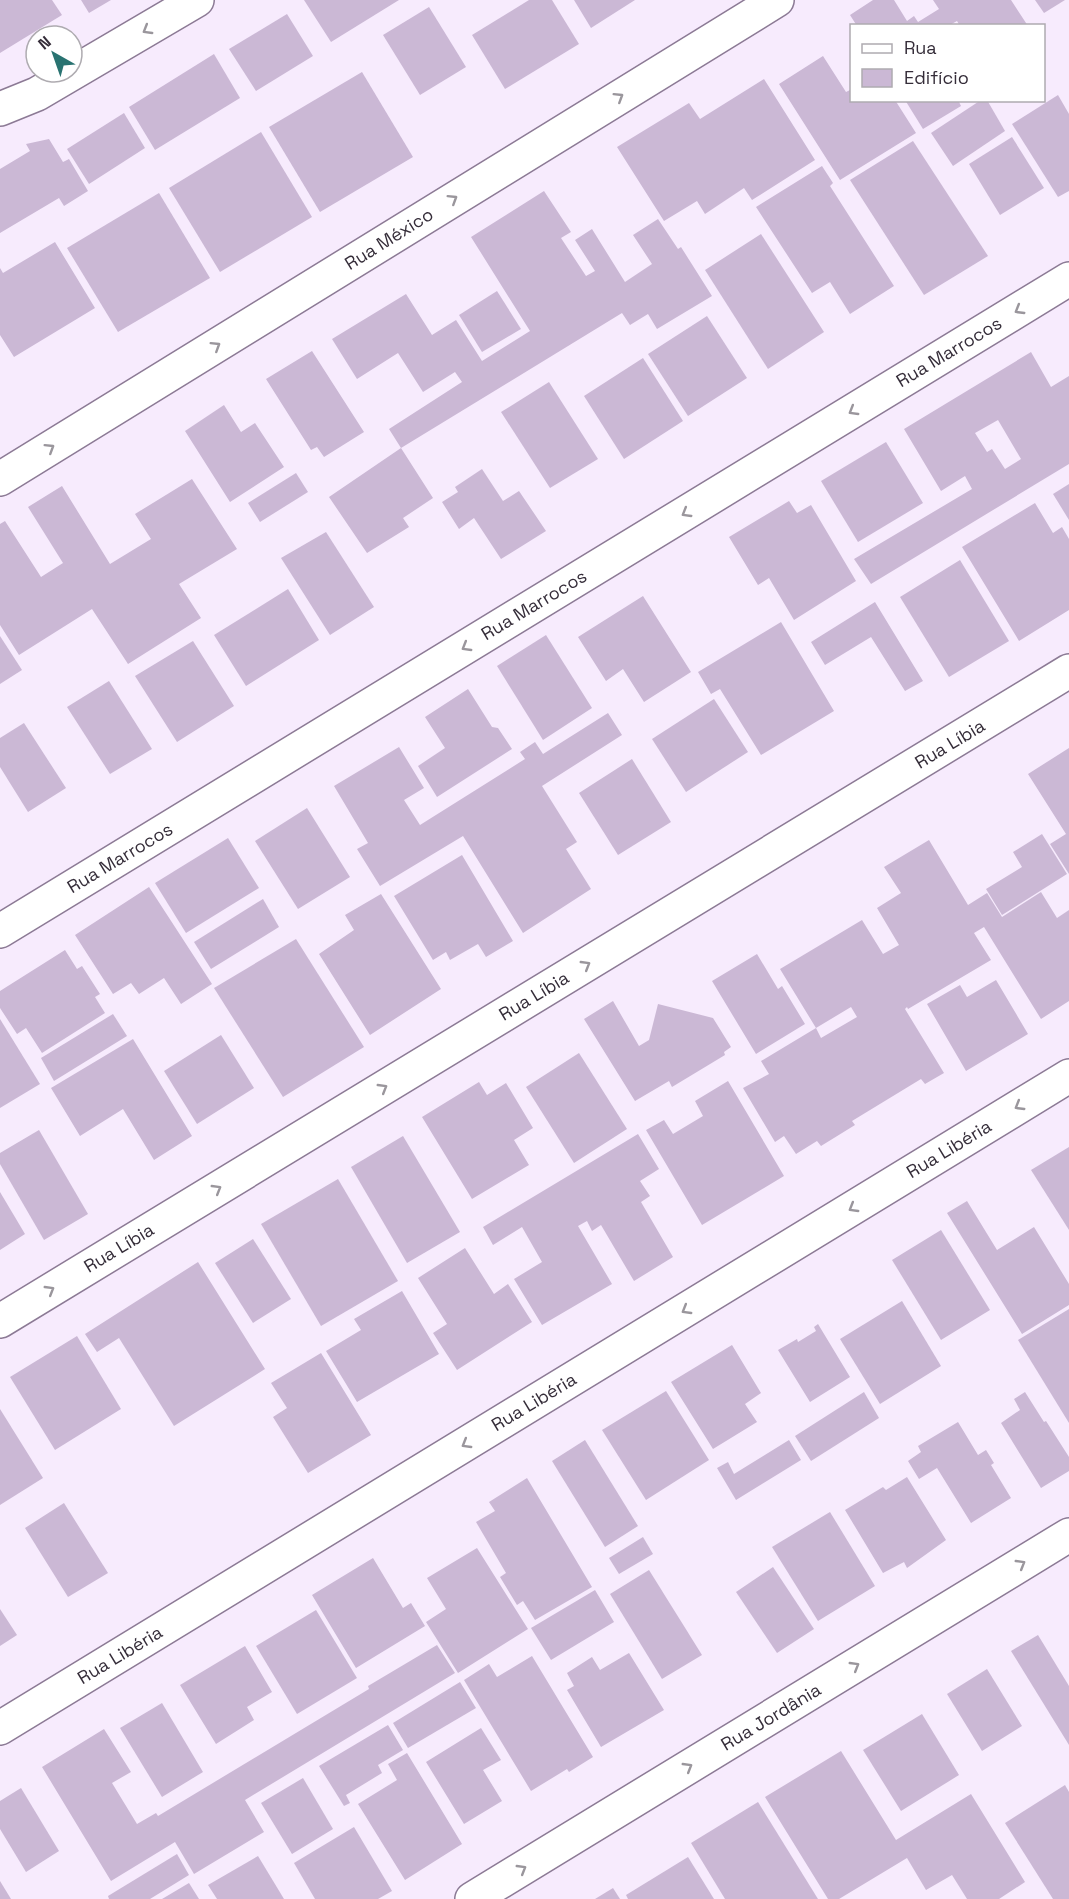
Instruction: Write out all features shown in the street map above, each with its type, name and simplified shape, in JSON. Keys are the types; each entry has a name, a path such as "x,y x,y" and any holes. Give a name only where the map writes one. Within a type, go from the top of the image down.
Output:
{"street":[{"path":"0,109 37,94 197,0"},
{"name":"Rua México","path":"0,479 777,0"},
{"name":"Rua Marrocos","path":"0,931 1069,279"},
{"name":"Rua Líbia","path":"0,1321 1069,671"},
{"name":"Rua Libéria","path":"0,1728 1069,1076"},
{"name":"Rua Jordânia","path":"472,1899 1069,1535"}],"building":[{"path":"0,0 52,0 62,15 47,24 24,24 24,38 0,53"},
{"path":"81,0 111,0 89,13"},
{"path":"304,0 399,0 331,42"},
{"path":"529,0 552,0 579,44 505,89 472,35"},
{"path":"574,0 635,0 591,28"},
{"path":"873,0 894,0 907,21 914,16 918,22 939,9 933,0 1011,0 1027,24 959,24 957,21 952,24 856,24 850,15"},
{"path":"1035,0 1065,0 1044,13"},
{"path":"429,7 466,67 420,95 383,35"},
{"path":"287,14 313,56 256,91 229,49"},
{"path":"214,54 240,98 155,150 129,107"},
{"path":"823,56 846,92 850,90 850,102 896,102 916,133 840,180 779,84"},
{"path":"362,72 413,157 320,212 269,127"},
{"path":"764,79 815,160 752,200 744,188 705,214 697,201 664,221 617,147 689,103 700,119"},
{"path":"1058,95 1069,114 1069,191 1058,197 1012,124"},
{"path":"906,102 959,102 961,106 923,129"},
{"path":"978,102 988,102 1005,131 953,166 931,133"},
{"path":"124,113 145,148 89,184 67,149"},
{"path":"261,132 312,217 220,272 169,188"},
{"path":"1012,137 1044,188 1000,215 969,164"},
{"path":"49,139 63,162 69,159 88,191 64,206 59,198 0,233 0,169 30,151 26,144"},
{"path":"913,141 988,256 924,295 850,180"},
{"path":"822,166 833,183 830,186 894,286 850,314 830,282 812,293 756,207"},
{"path":"544,191 571,232 561,238 586,276 595,271 575,240 592,229 625,282 652,264 633,235 658,219 678,249 681,247 712,296 657,329 648,314 630,325 622,313 401,448 389,429 462,382 455,372 423,392 398,353 357,379 332,339 406,294 432,335 456,320 482,361 530,331 471,237"},
{"path":"159,193 210,278 118,332 67,248"},
{"path":"761,234 824,332 768,369 705,270"},
{"path":"55,242 95,308 14,357 0,335 0,268 3,273"},
{"path":"497,291 521,329 482,352 459,315"},
{"path":"707,316 747,378 688,416 648,354"},
{"path":"312,351 364,432 324,457 317,447 311,450 266,379"},
{"path":"1031,352 1051,387 1069,376 1069,464 871,584 854,559 972,489 965,476 941,491 904,429","holes":["998,420 1021,459 1005,469 992,449 987,452 975,433"]},
{"path":"643,358 683,421 624,459 584,396"},
{"path":"549,382 598,459 550,488 501,412"},
{"path":"224,405 241,432 255,423 284,467 230,502 185,431"},
{"path":"886,442 923,503 858,542 821,481"},
{"path":"401,448 433,498 403,518 409,527 367,553 329,497"},
{"path":"482,469 503,501 519,491 546,531 501,559 474,518 459,529 442,502 458,492 455,487"},
{"path":"296,473 308,492 260,522 248,503"},
{"path":"192,479 237,549 179,584 201,618 128,664 92,609 19,655 0,625 0,524 5,521 41,577 63,563 28,507 62,486 110,564 151,539 135,514"},
{"path":"1069,484 1069,520 1053,494"},
{"path":"789,501 797,513 811,505 856,581 794,620 769,578 758,585 729,537"},
{"path":"1035,503 1053,533 1062,527 1069,539 1069,610 1019,641 962,547"},
{"path":"326,532 374,607 330,635 281,558"},
{"path":"960,560 1009,641 949,677 900,597"},
{"path":"288,589 319,640 246,686 214,635"},
{"path":"643,596 691,672 644,702 623,669 606,681 578,637"},
{"path":"875,602 923,681 905,691 871,637 825,665 811,642"},
{"path":"781,622 834,711 761,755 720,689 711,694 698,672"},
{"path":"546,635 592,708 543,740 497,666"},
{"path":"0,636 22,670 0,684"},
{"path":"193,641 234,706 177,742 135,676"},
{"path":"109,681 152,749 110,774 67,707"},
{"path":"468,689 492,727 498,728 512,749 437,797 418,766 445,748 425,717"},
{"path":"714,699 748,752 686,792 652,739"},
{"path":"608,713 622,735 542,786 577,842 566,849 591,889 523,933 463,836 380,886 357,849 368,843 334,786 399,747 424,788 404,800 420,825 525,759 520,752 535,742 543,754"},
{"path":"24,723 66,788 28,812 0,767 0,738"},
{"path":"1069,748 1069,874 1050,844 1066,834 1028,774"},
{"path":"632,759 671,822 618,855 579,793"},
{"path":"307,808 350,877 298,909 255,841"},
{"path":"1042,834 1067,874 1002,915 986,889 1022,867 1013,852"},
{"path":"228,838 259,888 186,933 155,883"},
{"path":"929,840 968,905 987,893 1002,917 1041,892 1057,918 1069,910 1069,1001 1041,1019 984,927 974,933 991,960 905,1009 944,1073 925,1084 921,1079 852,1121 855,1125 821,1146 817,1141 796,1154 784,1136 775,1142 743,1088 769,1074 761,1061 816,1028 780,969 862,920 883,954 899,945 877,908 901,893 884,867","holes":["851,1007 857,1017 821,1038 816,1028"]},
{"path":"462,855 513,941 486,957 478,944 450,960 446,952 433,960 394,896"},
{"path":"149,887 212,984 181,1004 164,978 139,994 131,983 113,994 75,935"},
{"path":"381,894 441,989 370,1035 319,954 354,930 345,915"},
{"path":"263,899 279,927 211,969 194,942"},
{"path":"296,939 364,1047 283,1097 214,988"},
{"path":"65,950 77,969 82,966 100,994 95,997 105,1013 42,1053 26,1028 17,1034 0,1008 0,991"},
{"path":"757,954 778,989 782,986 805,1024 756,1054 712,981"},
{"path":"996,980 1028,1034 966,1071 927,1004 960,985 967,997"},
{"path":"613,1001 639,1046 649,1040 658,1004 713,1018 731,1047 724,1052 725,1055 672,1087 669,1081 635,1101 584,1019"},
{"path":"113,1014 127,1036 54,1081 41,1058"},
{"path":"0,1019 40,1084 0,1108"},
{"path":"221,1035 254,1088 197,1124 164,1071"},
{"path":"133,1039 192,1136 154,1160 123,1109 80,1136 51,1088"},
{"path":"579,1053 627,1129 574,1163 526,1087"},
{"path":"728,1081 784,1176 702,1225 646,1130 664,1120 673,1134 703,1116 695,1101"},
{"path":"479,1082 487,1095 506,1083 533,1128 514,1140 529,1165 472,1199 422,1117"},
{"path":"39,1130 88,1214 44,1240 0,1164 0,1153"},
{"path":"638,1134 659,1169 640,1181 650,1196 641,1202 673,1257 634,1281 601,1225 592,1231 587,1221 578,1226 612,1284 542,1325 514,1279 542,1262 522,1227 493,1245 483,1227"},
{"path":"403,1136 460,1232 407,1263 351,1167"},
{"path":"1069,1147 1069,1230 1031,1170"},
{"path":"338,1179 398,1281 321,1326 261,1224"},
{"path":"0,1192 25,1234 0,1250"},
{"path":"967,1201 997,1250 1034,1227 1069,1284 1069,1305 1022,1334 947,1213"},
{"path":"941,1230 990,1310 941,1340 892,1260"},
{"path":"253,1239 291,1299 253,1323 215,1263"},
{"path":"465,1248 494,1294 508,1284 532,1322 457,1370 433,1333 447,1324 418,1278"},
{"path":"198,1262 265,1369 174,1426 119,1338 97,1352 85,1334"},
{"path":"402,1291 439,1354 357,1402 326,1351 361,1330 354,1319"},
{"path":"902,1301 941,1366 880,1404 840,1339"},
{"path":"1069,1309 1069,1423 1018,1340"},
{"path":"818,1324 850,1377 810,1402 778,1350 816,1331 814,1327"},
{"path":"77,1336 121,1409 55,1450 10,1377"},
{"path":"732,1345 761,1393 745,1404 757,1422 713,1449 671,1382"},
{"path":"321,1353 371,1435 308,1473 273,1417 287,1408 271,1383"},
{"path":"666,1391 709,1460 646,1500 602,1430"},
{"path":"864,1392 879,1418 811,1461 795,1436"},
{"path":"1025,1392 1069,1457 1069,1471 1041,1488 1001,1423 1020,1410 1014,1399"},
{"path":"0,1409 43,1478 0,1505"},
{"path":"958,1422 978,1455 986,1450 994,1463 991,1465 1011,1498 971,1523 937,1468 919,1479 908,1461 921,1452 918,1446"},
{"path":"585,1440 638,1526 605,1547 552,1461"},
{"path":"789,1440 801,1460 736,1500 717,1468 728,1462 734,1474"},
{"path":"907,1477 946,1540 907,1568 904,1562 883,1573 845,1510 883,1487 886,1490"},
{"path":"527,1478 592,1587 535,1620 523,1601 517,1605 500,1577 506,1573 476,1522 495,1511 489,1502"},
{"path":"64,1503 108,1573 68,1597 25,1528"},
{"path":"830,1512 875,1586 818,1621 772,1547"},
{"path":"643,1537 653,1554 619,1574 609,1558"},
{"path":"477,1548 528,1629 458,1673 426,1622 446,1609 427,1578"},
{"path":"373,1558 403,1608 411,1603 425,1626 356,1668 312,1595"},
{"path":"773,1567 814,1629 777,1653 736,1592"},
{"path":"649,1570 702,1655 662,1679 610,1594"},
{"path":"595,1590 614,1622 551,1660 531,1628"},
{"path":"0,1609 17,1635 0,1646"},
{"path":"316,1610 357,1678 297,1714 256,1646"},
{"path":"1038,1635 1069,1686 1069,1745 1011,1651"},
{"path":"437,1645 455,1673 245,1800 264,1832 194,1874 175,1842 111,1881 42,1767 104,1729 131,1772 112,1783 137,1824 156,1813 158,1816 369,1689 368,1686"},
{"path":"245,1646 272,1692 247,1707 254,1720 216,1744 180,1685"},
{"path":"629,1653 664,1710 601,1747 567,1690 574,1686 567,1673 592,1657 600,1670"},
{"path":"532,1656 593,1757 569,1772 567,1769 531,1791 464,1680 489,1664 497,1677"},
{"path":"987,1669 1022,1726 982,1751 947,1694"},
{"path":"460,1682 476,1708 408,1748 393,1723"},
{"path":"162,1703 203,1772 162,1797 120,1728"},
{"path":"922,1714 959,1775 901,1811 863,1750"},
{"path":"388,1725 403,1750 378,1765 382,1773 346,1795 350,1803 344,1806 319,1766"},
{"path":"481,1728 501,1760 483,1770 502,1801 464,1824 426,1762"},
{"path":"841,1751 896,1840 971,1794 1025,1882 999,1899 967,1899 952,1875 926,1890 907,1858 839,1899 828,1899 765,1797"},
{"path":"407,1753 462,1844 405,1880 358,1804 397,1780 388,1764"},
{"path":"303,1778 333,1829 292,1854 261,1803"},
{"path":"1065,1785 1069,1792 1069,1899 1053,1899 1005,1823"},
{"path":"21,1788 59,1851 26,1872 0,1829 0,1801"},
{"path":"758,1802 818,1899 725,1899 691,1843"},
{"path":"354,1827 392,1891 378,1899 315,1899 294,1863"},
{"path":"177,1854 189,1875 150,1899 109,1899 108,1896"},
{"path":"258,1856 284,1899 217,1899 208,1885"},
{"path":"688,1857 714,1899 628,1899 626,1895"},
{"path":"0,1881 11,1899 0,1899"},
{"path":"189,1883 199,1899 162,1899"},
{"path":"613,1888 620,1899 595,1899"}]}
